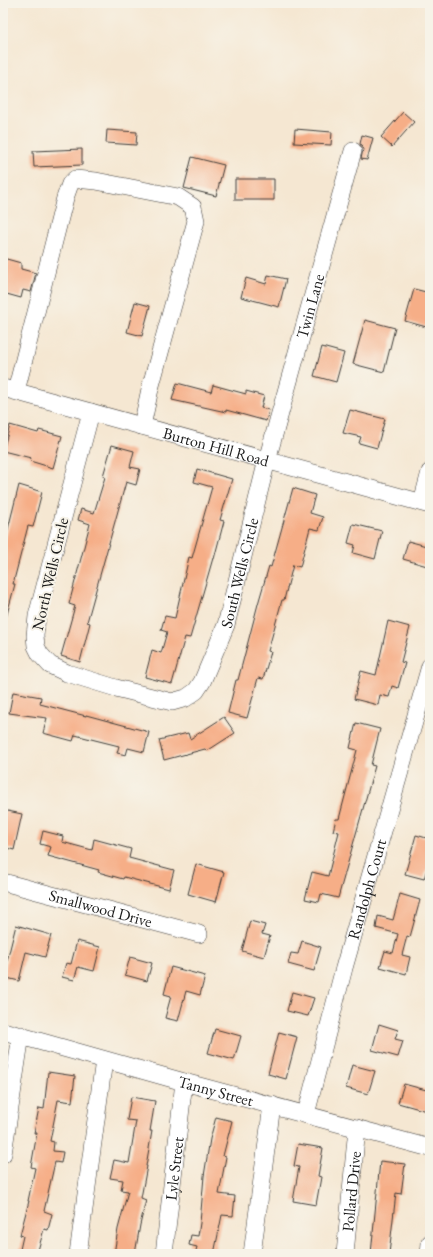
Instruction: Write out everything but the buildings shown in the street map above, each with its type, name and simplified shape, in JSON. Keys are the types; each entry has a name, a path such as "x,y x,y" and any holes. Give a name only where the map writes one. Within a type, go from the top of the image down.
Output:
{"street":[{"name":"Twin Lane","path":"267,460 353,151"},
{"path":"9,390 70,184 76,179 96,181 178,197 193,207 196,221 150,389 142,426"},
{"name":"Burton Hill Road","path":"9,390 426,504"},
{"name":"North Wells Circle","path":"91,412 37,616 35,636 36,646 40,654 50,664 67,673 116,688 172,702 186,698 196,691 202,682"},
{"name":"South Wells Circle","path":"202,682 226,625 267,460"},
{"path":"426,504 430,472"},
{"name":"Randolph Court","path":"306,1114 344,968 430,666"},
{"name":"Smallwood Drive","path":"3,882 199,934"},
{"name":"Tanny Street","path":"3,1031 184,1082 430,1148"},
{"path":"3,1154 21,1036"},
{"path":"78,1254 104,1060"},
{"name":"Lyle Street","path":"164,1254 184,1082"},
{"path":"252,1254 272,1105"},
{"name":"Pollard Drive","path":"345,1254 357,1128"},
{"path":"429,1254 430,1243"}]}
